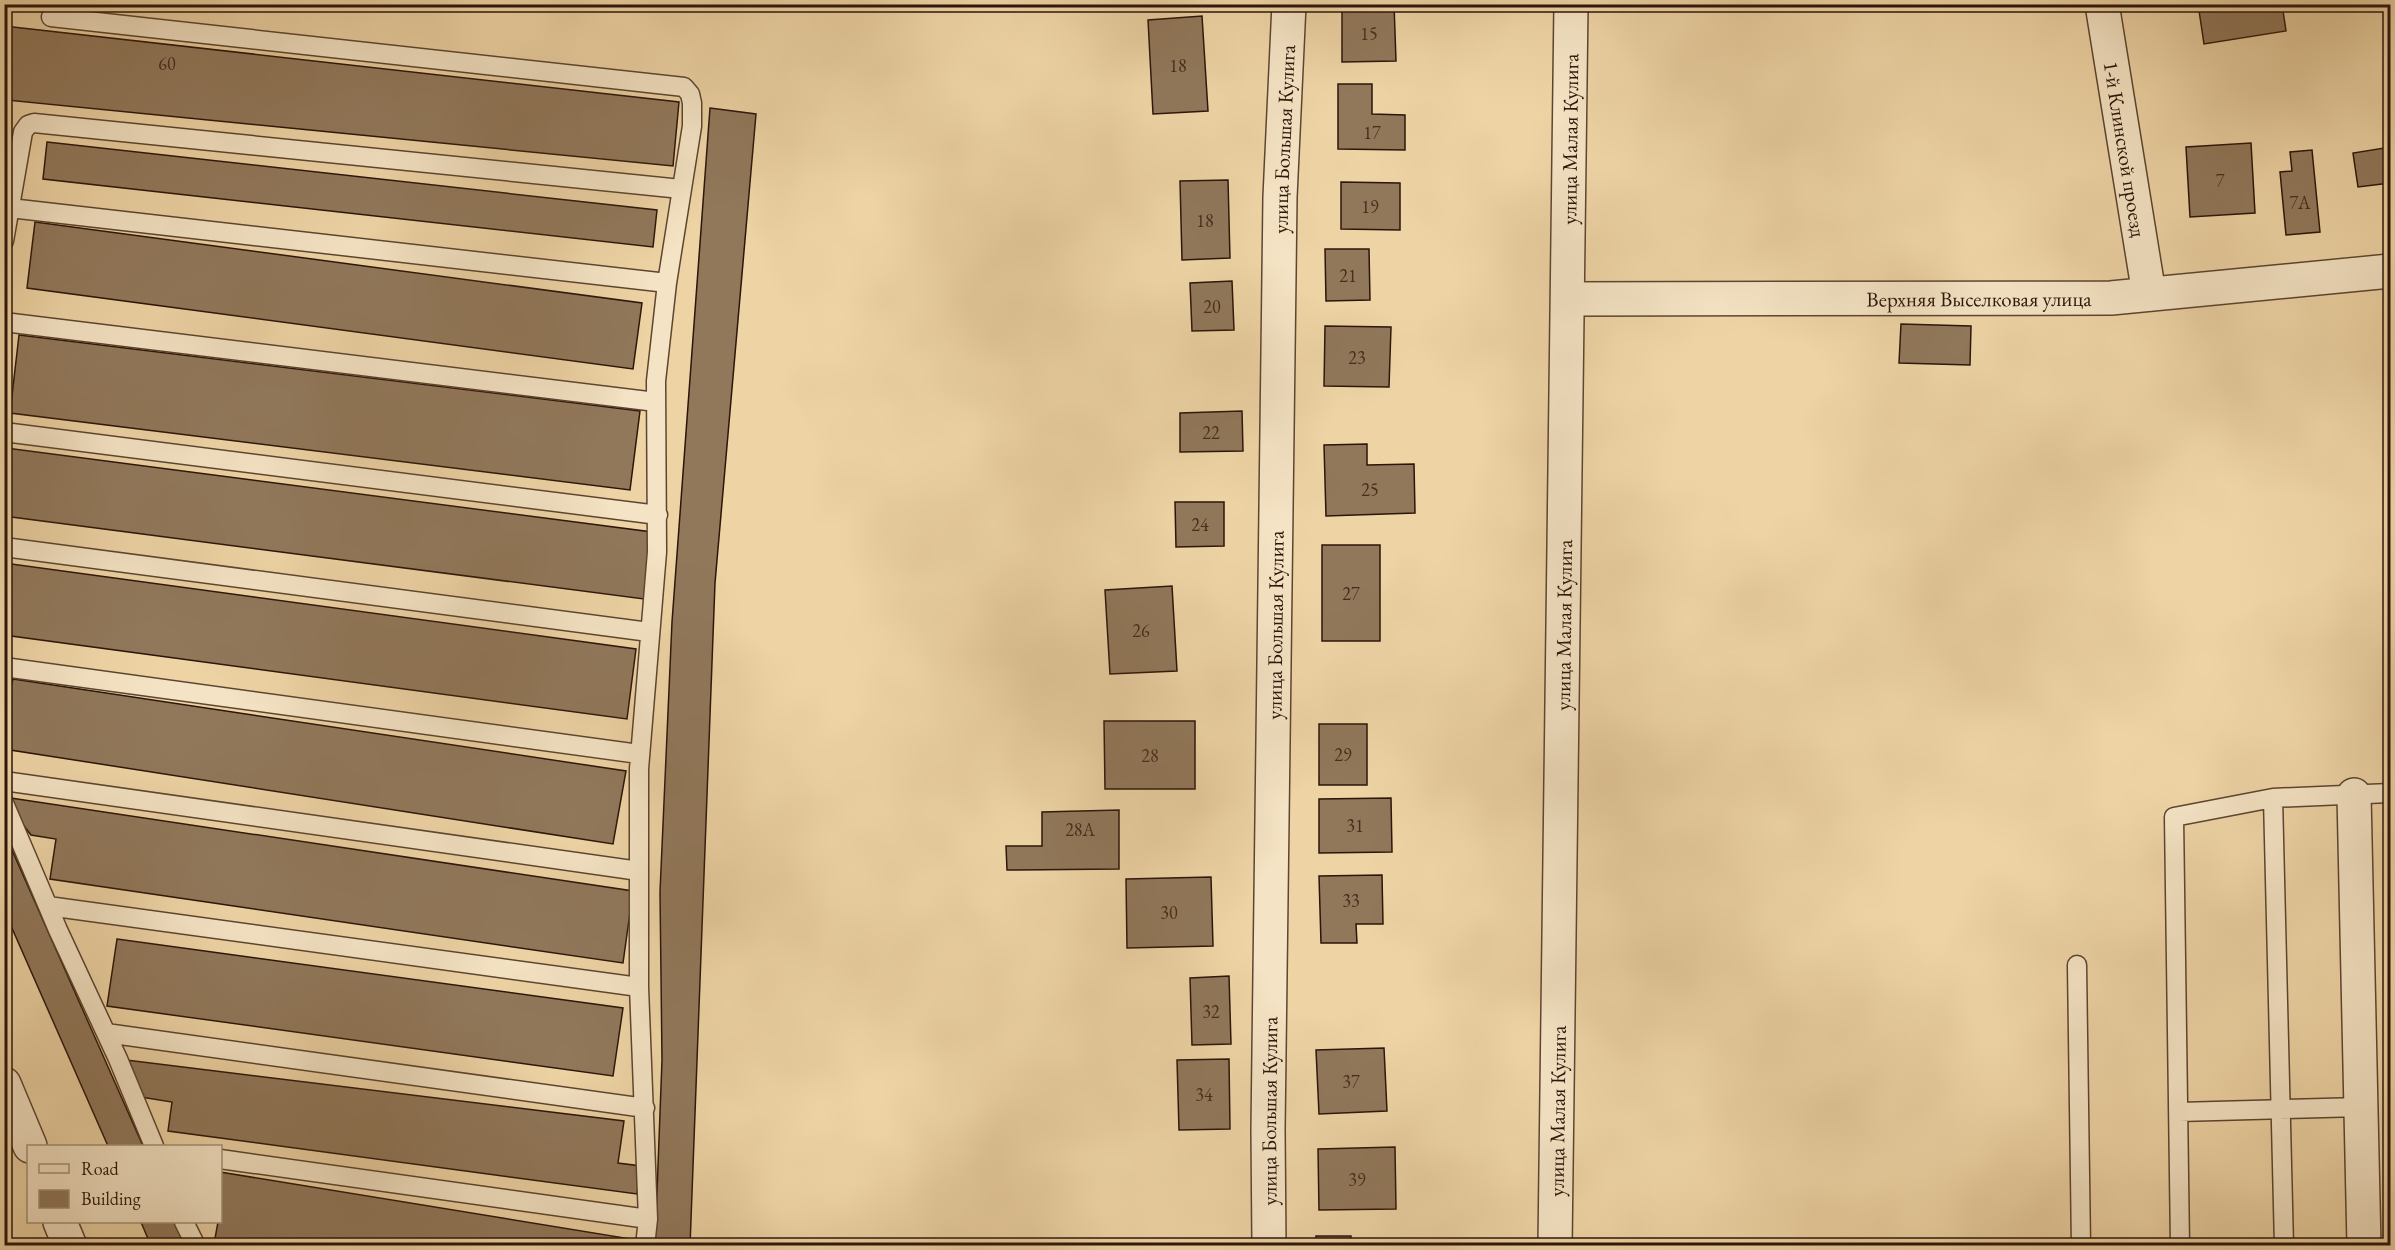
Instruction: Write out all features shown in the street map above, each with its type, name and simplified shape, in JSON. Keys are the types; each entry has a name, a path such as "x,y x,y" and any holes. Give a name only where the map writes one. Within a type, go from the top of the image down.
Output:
{"street":[{"name":"улица Большая Кулига","path":"1269,1245 1268,1130 1280,197 1289,4"},
{"name":"улица Малая Кулига","path":"1555,1245 1571,4"},
{"name":"1-й Клинской проезд","path":"2102,4 2149,294"},
{"name":"Верхняя Выселковая улица","path":"1568,299 2111,298 2391,271"},
{"path":"2354,795 2364,1245"},
{"path":"4,1084 30,1145"},
{"path":"61,1223 70,1245"}],"lane":[{"path":"51,17 684,87 690,94 692,126 667,283 656,402 658,515 639,754 639,987 648,1219 645,1245"},
{"path":"4,241 23,132 28,124 34,123 681,189"},
{"path":"10,208 667,283"},
{"path":"4,322 656,402"},
{"path":"4,432 658,515"},
{"path":"4,547 649,632"},
{"path":"4,667 639,754"},
{"path":"4,781 639,871"},
{"path":"2180,1245 2174,817 2273,798 2391,793"},
{"path":"2273,798 2284,1245"},
{"path":"4,803 106,1033 153,1145"},
{"path":"48,906 639,987"},
{"path":"2077,965 2080,1245"},
{"path":"106,1033 645,1108"},
{"path":"2179,1112 2361,1107"},
{"path":"222,1159 648,1219"},
{"path":"185,1223 196,1245"}],"building":[{"path":"1342,4 1394,4 1396,61 1342,62"},
{"path":"2198,4 2282,4 2286,31 2204,44"},
{"path":"1202,16 1208,111 1153,114 1148,20"},
{"path":"4,26 679,102 673,166 7,100 4,113"},
{"path":"1338,84 1372,84 1372,114 1405,115 1405,150 1338,149"},
{"path":"710,108 756,114 715,583 690,1246 655,1246 662,1060 660,892 672,622"},
{"path":"47,142 657,210 653,247 43,179"},
{"path":"2251,143 2255,213 2190,217 2186,147"},
{"path":"2384,148 2385,159 2390,158 2390,183 2358,187 2353,153"},
{"path":"2312,150 2320,232 2286,235 2280,172 2292,171 2290,152"},
{"path":"1228,180 1230,258 1182,260 1180,181"},
{"path":"1341,182 1400,183 1400,230 1341,229"},
{"path":"35,222 642,303 633,369 27,288"},
{"path":"1325,249 1369,249 1370,300 1326,301"},
{"path":"1232,281 1234,330 1192,331 1190,283"},
{"path":"1901,324 1971,326 1970,365 1899,363"},
{"path":"1325,326 1391,327 1389,387 1324,386"},
{"path":"19,335 640,411 630,490 10,413"},
{"path":"1242,411 1243,451 1180,452 1180,413"},
{"path":"1367,444 1367,465 1414,464 1415,513 1326,516 1324,445"},
{"path":"6,448 652,532 644,599 4,516"},
{"path":"1175,502 1224,502 1224,546 1176,547"},
{"path":"1322,545 1380,545 1380,641 1322,641"},
{"path":"4,563 636,649 627,719 4,635"},
{"path":"1172,586 1177,671 1110,674 1105,590"},
{"path":"13,679 626,771 613,844 4,749 4,712"},
{"path":"1104,721 1195,721 1195,789 1105,789"},
{"path":"1319,724 1367,724 1367,785 1319,785"},
{"path":"4,797 633,891 623,963 50,879 56,839 31,835"},
{"path":"1391,798 1392,852 1319,853 1319,799"},
{"path":"1119,810 1119,869 1007,870 1006,846 1042,846 1042,812"},
{"path":"4,832 143,1145 108,1145 4,910"},
{"path":"1382,875 1383,924 1356,924 1357,943 1321,943 1319,876"},
{"path":"1211,877 1213,946 1127,948 1126,879"},
{"path":"117,939 623,1008 613,1076 107,1006"},
{"path":"1229,976 1231,1044 1192,1045 1190,978"},
{"path":"1384,1048 1387,1111 1319,1114 1316,1050"},
{"path":"118,1059 624,1121 618,1163 641,1166 637,1194 168,1131 172,1102 141,1097"},
{"path":"1229,1059 1230,1129 1179,1130 1177,1060"},
{"path":"1395,1147 1396,1209 1319,1210 1318,1149"},
{"path":"222,1172 631,1239 630,1246 214,1244 218,1223 222,1223"},
{"path":"141,1223 175,1223 186,1246 151,1246"},
{"path":"1316,1236 1351,1236 1351,1246 1316,1246"},
{"path":"1235,1240 1235,1246 1185,1246 1185,1242"}]}
